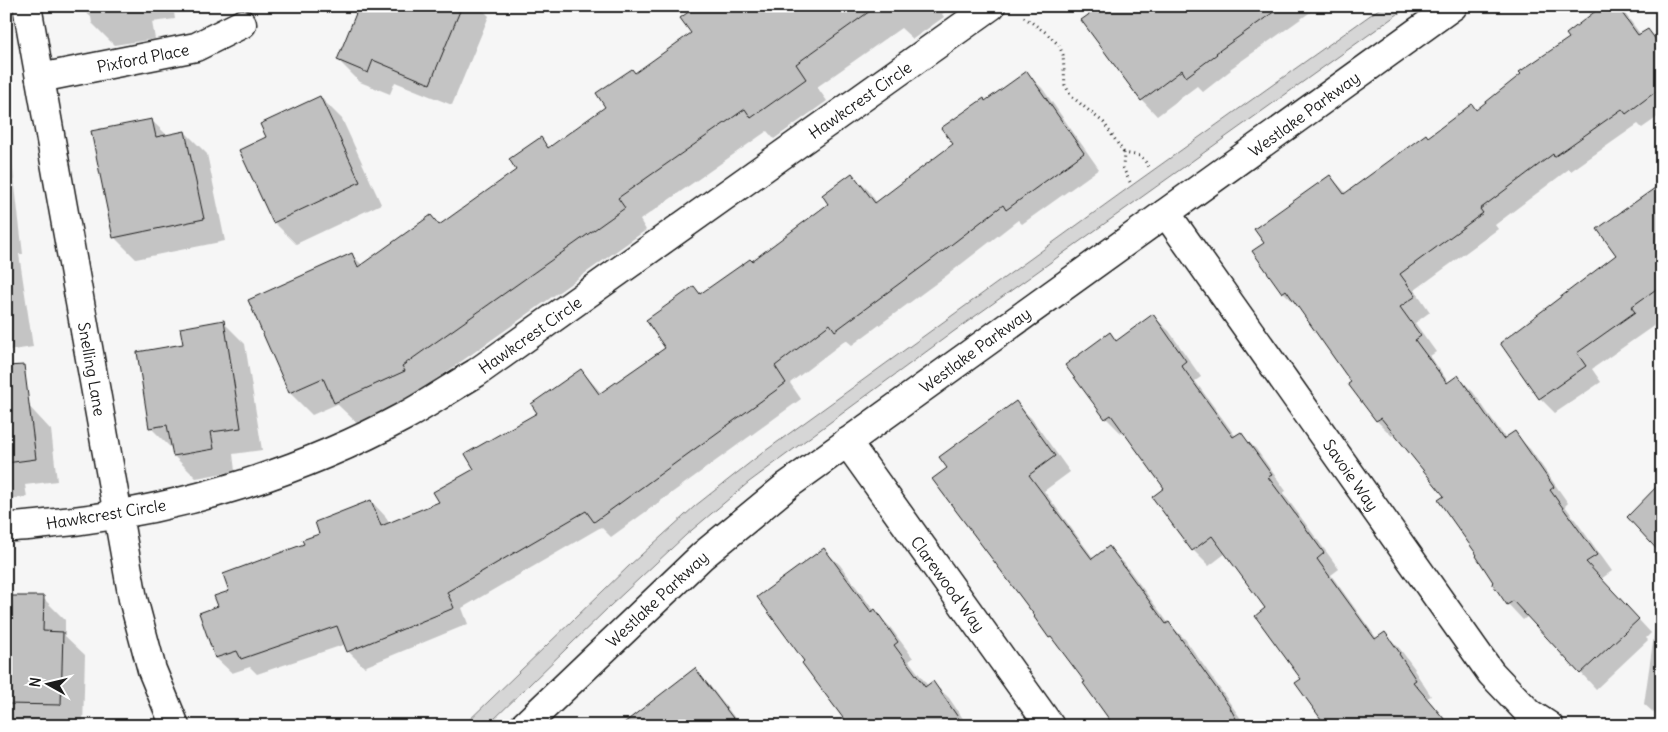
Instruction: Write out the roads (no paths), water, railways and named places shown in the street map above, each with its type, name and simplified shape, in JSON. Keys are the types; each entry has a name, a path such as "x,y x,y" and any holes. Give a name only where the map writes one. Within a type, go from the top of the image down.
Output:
{"street":[{"name":"Snelling Lane","path":"27,6 133,599 152,670 175,726"},
{"name":"Hawkcrest Circle","path":"6,527 23,527 118,515 156,508 252,482 330,452 405,416 476,373 991,6"},
{"name":"Westlake Parkway","path":"537,721 702,556 788,485 1454,6"},
{"name":"Pixford Place","path":"40,78 196,47 242,24"},
{"name":"Savoie Way","path":"1166,213 1491,673 1529,713 1549,726"},
{"name":"Clarewood Way","path":"847,442 1050,726"}]}
